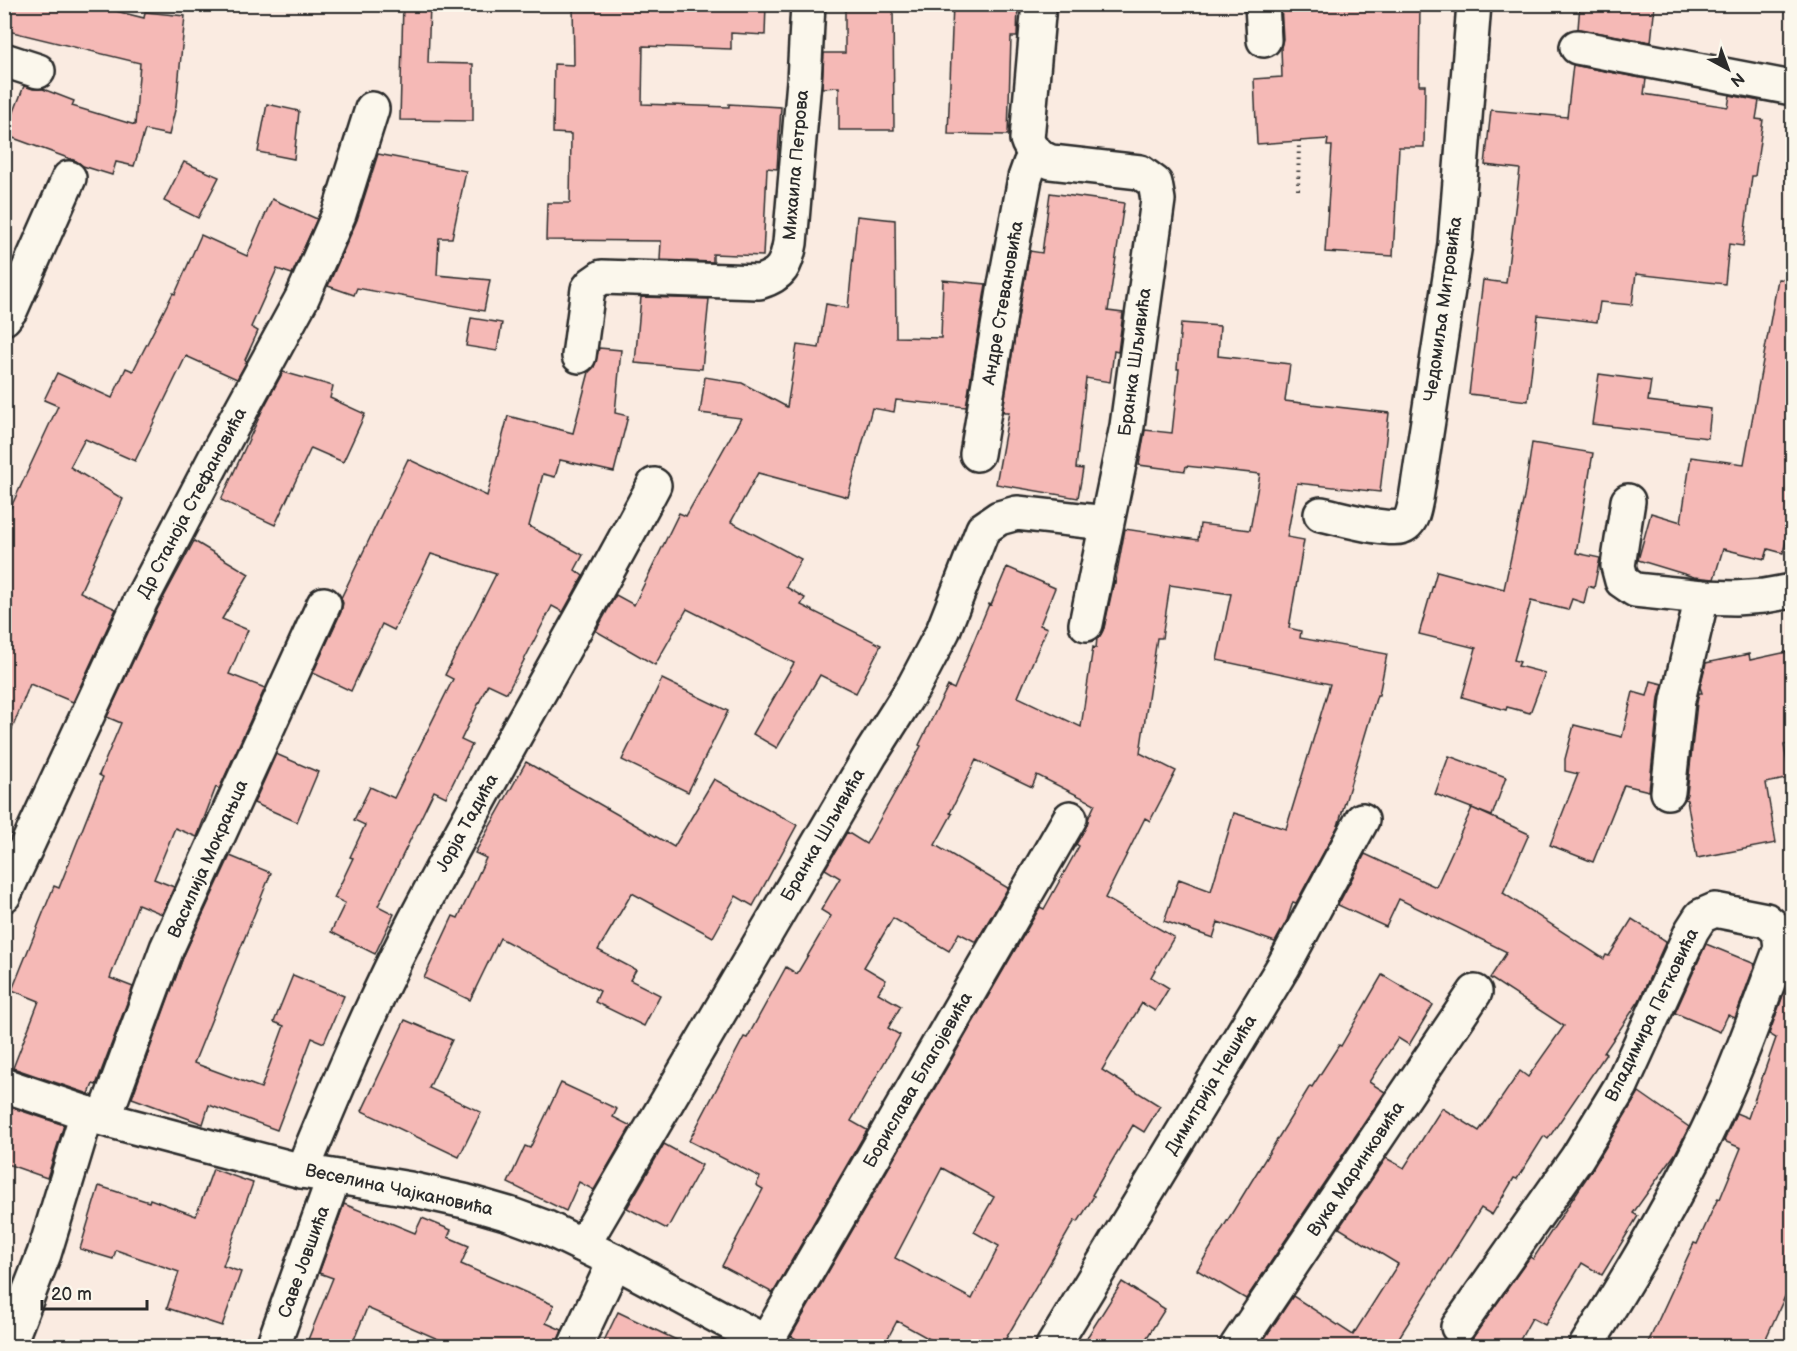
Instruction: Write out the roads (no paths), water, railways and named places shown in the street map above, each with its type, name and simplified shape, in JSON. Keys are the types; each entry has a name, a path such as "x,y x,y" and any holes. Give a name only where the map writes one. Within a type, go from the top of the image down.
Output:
{"street":[{"name":"Михаила Петрова","path":"579,356 588,289 602,277 759,282 772,278 781,270 790,243 808,4"},
{"path":"1038,154 1029,145 1027,139 1039,4"},
{"path":"1262,4 1264,40"},
{"name":"Чедомиља Митровића","path":"1321,513 1387,528 1400,528 1411,517 1416,499 1455,244 1474,4"},
{"path":"1577,47 1792,88"},
{"path":"4,60 38,71"},
{"name":"Др Станоја Стефановића","path":"4,896 141,600 222,444 302,298 339,214 372,109"},
{"name":"Бранка Шљивића","path":"1038,154 1051,162 1140,172 1155,183 1158,200 1127,426 1086,624"},
{"name":"Андре Стевановића","path":"977,454 1025,178 1030,164 1038,154"},
{"path":"4,318 11,309 69,178"},
{"name":"Јорја Тадића","path":"302,1171 333,1096 422,907 654,485"},
{"path":"1628,501 1618,566 1622,581 1635,590 1735,598 1792,591"},
{"name":"Бранка Шљивића","path":"583,1245 864,764 914,686 943,631 983,529 999,518 1017,513 1106,523"},
{"path":"1668,792 1678,700 1702,597"},
{"name":"Василија Мокрањца","path":"8,1347 95,1116 167,948 324,604"},
{"name":"Борислава Благојевића","path":"769,1344 1070,818"},
{"name":"Димитрија Нешића","path":"1053,1347 1283,967 1362,820"},
{"name":"Владимира Петковића","path":"1458,1327 1577,1158 1621,1086 1692,930 1701,916 1715,910 1766,920 1779,931 1781,948 1723,1097 1631,1274 1586,1347"},
{"name":"Вука Маринковића","path":"1237,1347 1475,992"},
{"name":"Веселина Чајкановића","path":"4,1085 95,1116 302,1171 367,1181 464,1201 519,1217 615,1261 769,1344"},
{"name":"Саве Јовшића","path":"273,1347 334,1177"},
{"path":"575,1347 615,1261"}]}
